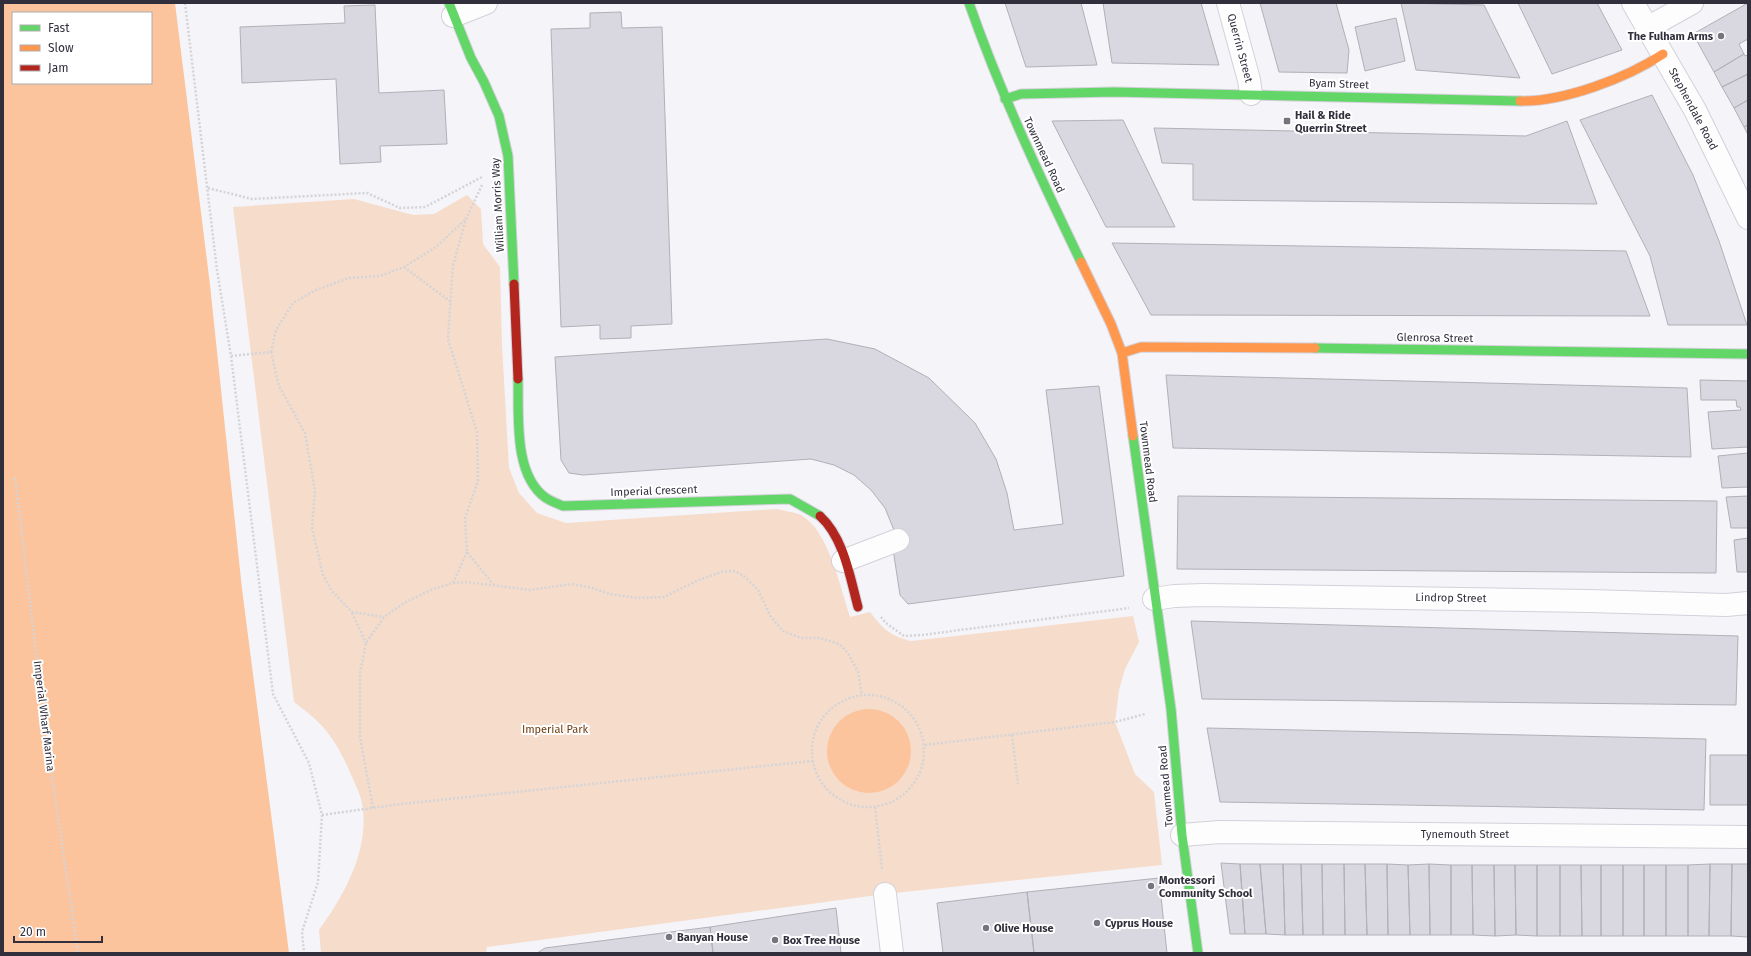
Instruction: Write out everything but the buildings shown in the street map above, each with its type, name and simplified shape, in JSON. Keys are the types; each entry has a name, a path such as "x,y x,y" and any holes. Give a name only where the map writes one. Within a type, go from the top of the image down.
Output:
{"street":[{"path":"451,10 486,3"},
{"name":"Townmead Road","path":"969,3 983,46 1005,99 1111,324 1122,353 1154,599 1171,709 1182,835 1198,953"},
{"name":"Querrin Street","path":"1228,3 1249,80 1251,94"},
{"name":"Stephendale Road","path":"1632,3 1698,116 1748,218"},
{"path":"1647,28 1692,3"},
{"name":"William Morris Way","path":"451,10 499,116 508,156 517,346"},
{"name":"Byam Street","path":"1005,99 1021,94 1041,93 1251,94 1534,101 1588,89 1648,64 1663,54"},
{"name":"Imperial Crescent","path":"517,346 520,445 524,463 532,483 546,498 563,506 790,499 815,512 828,525 844,561 858,607"},
{"name":"Glenrosa Street","path":"1122,353 1141,347 1181,346 1748,354"},
{"path":"844,561 898,540"},
{"name":"Lindrop Street","path":"1154,599 1174,596 1204,595 1589,601 1726,605 1748,603"},
{"name":"Tynemouth Street","path":"1182,835 1220,832 1748,837"},
{"path":"885,894 892,953"}],"path":[{"path":"185,3 217,270 231,356 273,694 309,763 322,815 318,882 302,932 304,953"},
{"path":"208,188 252,199 367,193 400,208 425,207 486,175 466,219 453,265 448,339 477,432 478,481 465,518 467,552 453,583"},
{"path":"366,643 352,612 332,592 323,574 312,528 315,492 304,433 279,386 271,352 276,330 293,303 316,290 349,278 380,276 404,267 436,247 466,219"},
{"path":"404,267 451,302"},
{"path":"231,356 271,352"},
{"name":"Imperial Wharf Marina","path":"15,478 47,743 78,953"},
{"path":"467,552 494,584"},
{"path":"373,808 360,737 360,673 366,643 384,617 404,603 433,589 453,583 466,582 494,584 530,590 572,584 592,588 610,594 637,598 664,597 696,581 721,572 735,571 745,577 758,590 771,617 783,631 801,638 820,638 839,644 848,653 858,672 862,695"},
{"path":"858,607 872,604 886,623 904,636 922,635 1132,608 1154,599"},
{"path":"352,612 384,617"},
{"path":"862,695 880,695 897,702 910,713 920,728 925,745 924,763 917,779 906,793 892,802 875,807 858,807 837,798 828,791 818,778 812,761 812,743 818,725 829,710 844,700 862,695"},
{"path":"925,745 1115,722 1151,712"},
{"path":"1012,735 1018,784"},
{"path":"322,815 373,808 812,761"},
{"path":"875,807 882,866"}],"green space":[{"name":"Imperial Park","path":"467,195 481,209 483,244 500,267 502,346 509,468 519,493 537,513 566,523 777,509 801,515 811,523 819,533 826,546 850,617 870,612 879,623 892,634 911,641 1133,616 1139,642 1125,669 1119,690 1115,722 1135,774 1154,792 1162,865 885,894 487,947 486,953 321,953 319,930 345,889 358,858 364,826 363,810 355,784 334,741 319,723 294,702 233,207 354,199 413,215 434,214"}],"shaded area":[{"path":"3,3 175,3 210,285 242,589 289,953 3,953"},
{"path":"869,709 885,712 899,721 908,735 911,751 908,767 899,781 885,790 869,793 853,790 839,781 830,767 827,751 830,735 839,721 853,712"}],"traffic: fast":[{"path":"449,3 471,58 484,82 499,116 508,156 514,284"},
{"path":"969,3 1007,102 1081,262"},
{"path":"1005,99 1021,94 1114,92 1520,101"},
{"path":"1315,348 1748,354"},
{"path":"518,379 520,443 523,460 528,475 535,488 546,498 554,502 563,506 790,499 820,516"},
{"path":"1133,436 1171,709 1182,835 1198,953"}],"traffic: slow":[{"path":"1520,101 1555,97 1594,87 1632,72 1663,54"},
{"path":"1081,262 1111,324 1122,353 1133,436"},
{"path":"1122,353 1141,347 1315,348"}],"traffic: jam":[{"path":"514,284 518,379"},
{"path":"820,516 835,535 845,558 858,607"}],"place":[{"name":"The Fulham Arms","path":"1721,36"},
{"name":"Hail & Ride Querrin Street","path":"1287,121"},
{"name":"Montessori Community School","path":"1151,886"},
{"name":"Cyprus House","path":"1097,923"},
{"name":"Olive House","path":"986,928"},
{"name":"Banyan House","path":"669,937"},
{"name":"Box Tree House","path":"775,940"}]}
